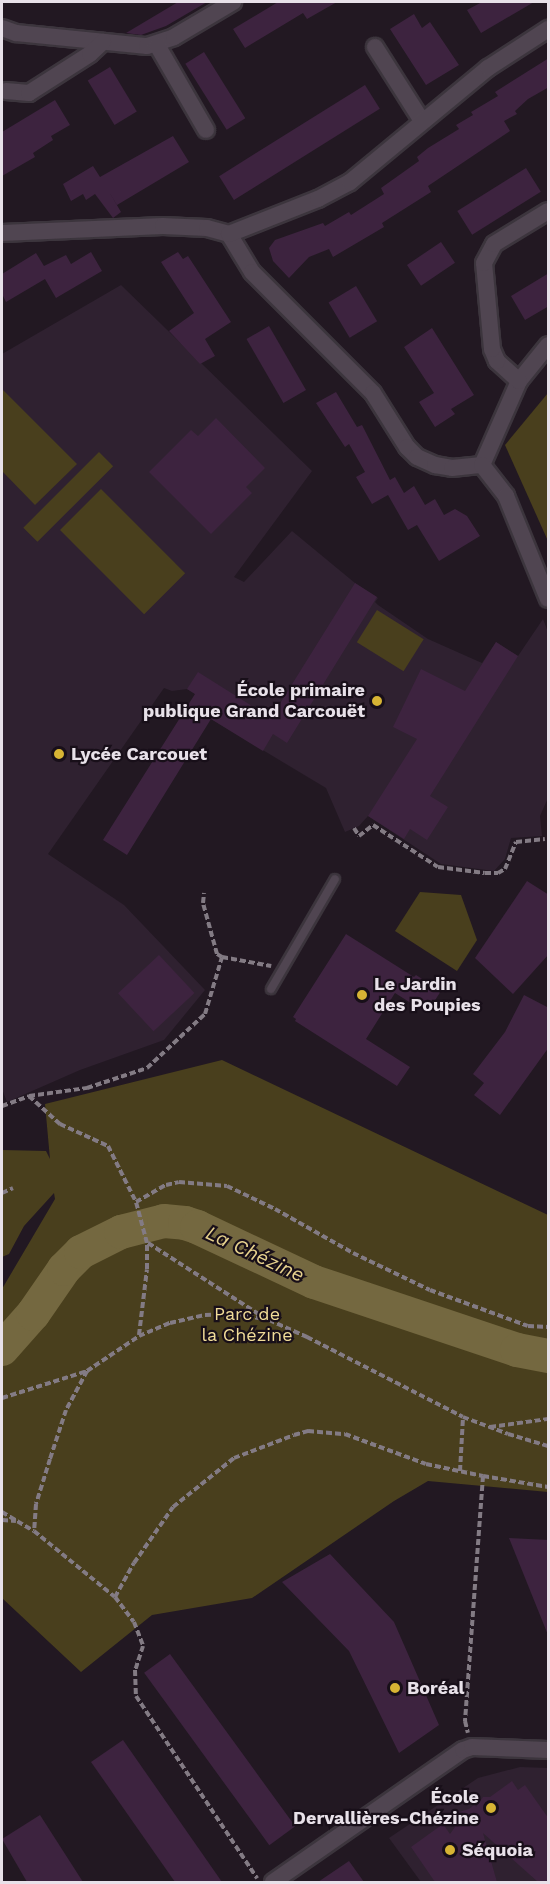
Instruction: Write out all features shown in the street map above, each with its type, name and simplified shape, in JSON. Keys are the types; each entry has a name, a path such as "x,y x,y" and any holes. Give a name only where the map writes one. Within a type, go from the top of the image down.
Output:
{"street":[{"path":"2,28 16,33 136,46 157,45 233,2"},
{"path":"2,233 163,226 207,228 229,234 318,199 345,185 365,171 488,68 549,29"},
{"path":"6,90 29,93 90,54 103,42"},
{"path":"157,45 206,129"},
{"path":"375,47 422,121"},
{"path":"519,381 497,361 492,349 484,263 494,244 549,211"},
{"path":"229,234 252,272 373,393 399,436 412,452 435,465 452,468 482,465"},
{"path":"482,465 519,381 549,345"},
{"path":"482,465 506,496 549,599"},
{"path":"273,1882 463,1750 472,1748 549,1750"}],"lane":[{"path":"271,989 334,879"}],"path":[{"path":"354,828 359,836 373,825 438,867 485,873 498,873 505,869 516,842 544,839"},
{"path":"204,893 203,903 217,954 282,969"},
{"path":"2,1106 29,1096 87,1088 147,1068 205,1014 222,957"},
{"path":"29,1096 60,1125 108,1146 140,1210 147,1243 147,1269 139,1336"},
{"path":"136,1202 166,1185 179,1182 227,1186 275,1209 353,1253 430,1290 528,1326 549,1327"},
{"path":"2,1193 13,1188"},
{"path":"147,1243 269,1320 463,1417 549,1446"},
{"path":"2,1398 87,1371 139,1336 170,1323 205,1315 238,1314 269,1320"},
{"path":"34,1531 36,1504 66,1410 87,1371"},
{"path":"460,1471 463,1417"},
{"path":"489,1427 549,1419"},
{"path":"115,1597 134,1563 172,1507 234,1458 308,1431 345,1434 426,1464 549,1487"},
{"path":"466,1712 483,1476"},
{"path":"2,1512 34,1531 115,1597 134,1622 143,1646 135,1670 136,1696 260,1882"},
{"path":"2,1520 18,1522"}],"shaded area":[{"name":"Lycée Carcouet","path":"121,285 312,471 234,577 244,582 292,531 355,583 378,598 375,602 378,605 428,639 482,663 496,642 518,656 543,619 548,632 548,798 540,816 542,836 511,838 505,859 494,871 441,864 368,816 359,826 345,832 326,788 211,719 218,708 187,689 172,691 164,688 48,854 124,905 205,990 164,1040 80,1070 7,1102 2,1089 2,354"},
{"name":"École Dervallières-Chézine","path":"520,1767 548,1768 548,1882 421,1882 389,1838 478,1778"}],"green space":[{"path":"2,389 77,464 35,505 2,471"},
{"path":"548,393 548,541 505,445"},
{"path":"99,452 113,466 37,542 23,528"},
{"path":"101,489 185,573 144,614 60,530"},
{"path":"377,610 424,639 404,671 357,642"},
{"path":"420,892 461,895 477,940 457,971 395,931"},
{"name":"Parc de la Chézine","path":"222,1060 548,1215 548,1492 428,1481 394,1501 252,1598 152,1615 81,1672 2,1598 2,1289 55,1199 54,1193 24,1226 9,1254 2,1257 2,1150 46,1151 50,1159 45,1104"}],"building":[{"path":"178,2 207,2 166,26 141,35 126,33"},
{"path":"278,2 337,2 307,19 303,13 245,48 233,29"},
{"path":"482,2 534,2 481,33 467,10"},
{"path":"414,14 422,28 430,22 459,65 426,85 390,29"},
{"path":"204,52 245,118 227,130 185,64"},
{"path":"549,58 549,87 528,99 515,111 517,114 504,121 510,131 428,186 431,192 382,223 384,227 333,257 329,249 309,257 289,278 273,261 269,248 275,240 323,223 325,226 349,212 351,215 384,194 381,188 419,161 417,157 428,148 459,129 456,125 473,115 471,112 498,96 495,92"},
{"path":"110,67 137,112 114,125 88,80"},
{"path":"365,85 380,109 234,200 219,176"},
{"path":"55,100 70,125 51,136 53,140 33,153 35,157 2,176 2,132"},
{"path":"173,136 189,162 117,205 108,190 121,212 113,218 95,194 86,200 83,194 71,201 63,184 93,166 100,177"},
{"path":"526,168 541,192 472,235 457,211"},
{"path":"441,242 455,263 421,286 407,265"},
{"path":"91,252 102,271 56,298 45,279 6,302 2,294 2,274 36,253 44,266 66,255 71,264"},
{"path":"178,252 183,259 188,256 231,322 205,339 215,356 200,364 169,331 194,313 161,262"},
{"path":"549,273 549,306 525,320 511,296"},
{"path":"356,286 377,321 350,338 329,302"},
{"path":"269,326 306,390 283,403 246,339"},
{"path":"432,328 474,395 451,409 455,414 435,427 419,402 434,393 404,347"},
{"path":"336,392 357,427 362,425 390,480 395,477 404,493 414,486 425,505 435,499 444,515 455,509 467,516 480,536 439,561 417,525 408,530 388,495 372,504 356,477 365,472 349,444 345,447 316,403"},
{"path":"216,418 265,468 246,487 252,493 211,534 149,472 191,430 198,436"},
{"path":"355,583 377,597 287,743 273,734 263,751 211,719 127,855 103,840 195,694 187,689 198,672 271,718"},
{"path":"496,642 518,656 430,796 448,807 427,840 410,829 404,839 368,816 417,739 393,727 421,669 465,691"},
{"path":"527,881 549,895 549,954 513,994 475,958"},
{"path":"346,934 414,977 416,975 441,991 425,1012 395,993 366,1039 410,1067 397,1086 295,1021 293,1017"},
{"path":"159,955 194,993 154,1031 118,993"},
{"path":"524,995 549,1008 549,1047 500,1115 474,1095 484,1083 473,1074 505,1032"},
{"path":"509,1538 549,1540 549,1635 548,1635"},
{"name":"Boréal","path":"330,1554 394,1622 439,1725 399,1753 349,1651 282,1582"},
{"path":"170,1654 295,1826 269,1845 144,1673"},
{"path":"123,1740 222,1882 175,1882 91,1762"},
{"name":"École Dervallières-Chézine","path":"512,1781 518,1790 525,1785 549,1819 549,1882 538,1882 483,1833 497,1882 435,1882 411,1847 443,1824 450,1834 463,1816 459,1812 475,1804 476,1807 483,1797 490,1797"},
{"path":"40,1815 83,1882 27,1882 2,1839"},
{"path":"349,1861 364,1882 318,1882"}],"waterway":[{"name":"La Chézine","path":"2,1349 33,1314 64,1269 81,1252 121,1232 164,1221 197,1227 314,1282 517,1350 548,1356"}],"place":[{"name":"École primaire publique Grand Carcouët","path":"377,701"},
{"name":"Lycée Carcouet","path":"59,754"},
{"name":"Le Jardin des Poupies","path":"362,995"},
{"name":"Boréal","path":"395,1688"},
{"name":"École Dervallières-Chézine","path":"491,1808"},
{"name":"Séquoia","path":"450,1850"}]}
